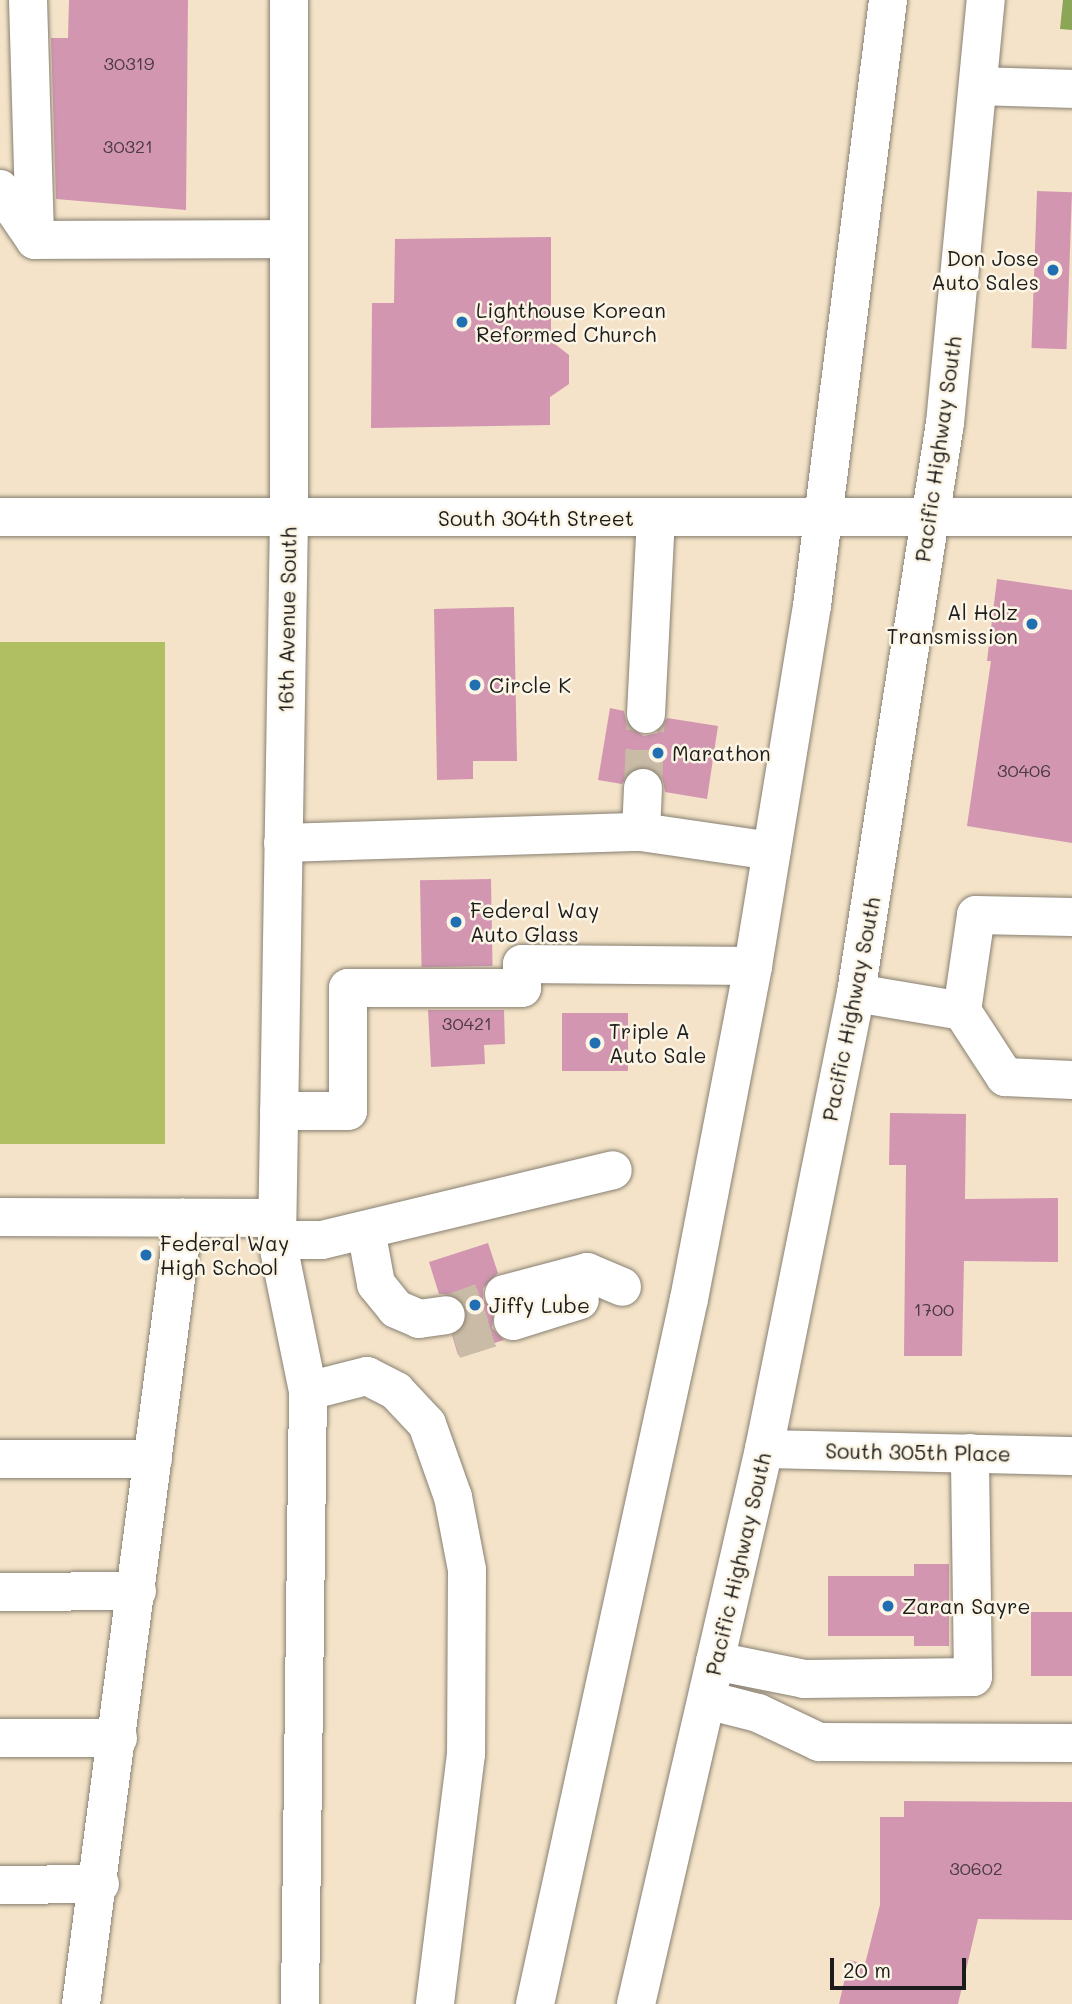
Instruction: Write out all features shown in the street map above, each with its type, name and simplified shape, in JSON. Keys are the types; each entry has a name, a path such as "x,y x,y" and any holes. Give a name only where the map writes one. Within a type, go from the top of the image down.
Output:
{"main road":[{"path":"28,0 35,240"},
{"name":"16th Avenue South","path":"289,0 289,519 277,1228 308,1391 300,2004"},
{"path":"535,2004 689,1299 753,966 824,518 888,0"},
{"name":"Pacific Highway South","path":"636,2004 764,1449 856,993 945,423 986,0"},
{"path":"979,86 1072,89"},
{"path":"0,189 35,240"},
{"path":"35,240 289,239"},
{"name":"South 304th Street","path":"0,517 1072,517"},
{"path":"646,715 656,519"},
{"path":"641,832 643,788"},
{"path":"283,843 641,832 772,851"},
{"path":"1072,917 976,915 962,1011 1005,1077 1072,1080"},
{"path":"279,1111 348,1111 348,988 522,988 522,964 753,966"},
{"path":"856,993 962,1011"},
{"path":"0,1217 184,1217 277,1228 322,1240 613,1170"},
{"path":"82,2004 100,1884 184,1217"},
{"path":"366,1230 376,1284 407,1316 450,1328"},
{"path":"508,1307 622,1287"},
{"path":"308,1391 367,1376 396,1391 428,1424 453,1497 467,1570 466,1754 435,2004"},
{"name":"South 305th Place","path":"764,1449 1072,1456"},
{"path":"715,1661 804,1679 973,1677 970,1454"},
{"path":"0,1459 153,1459"},
{"path":"0,1592 136,1591"},
{"path":"707,1700 758,1713 819,1742 1072,1743"},
{"path":"0,1738 118,1738"},
{"path":"0,1885 100,1884"}],"green space":[{"path":"1063,0 1072,0 1072,30 1060,29"},
{"path":"0,642 165,642 165,1144 0,1144"}],"building":[{"path":"69,0 188,0 186,210 56,199 51,38 68,38"},
{"name":"Don Jose Auto Sales","path":"1037,191 1072,192 1066,349 1032,348"},
{"name":"Lighthouse Korean Reformed Church","path":"551,237 551,341 569,355 569,384 550,397 550,425 371,428 372,303 394,303 395,239"},
{"path":"997,579 1072,590 1072,843 967,826 991,661 987,661"},
{"name":"Circle K","path":"514,607 517,761 473,761 473,779 437,780 434,609"},
{"name":"Marathon","path":"610,708 624,711 627,725 644,736 657,733 667,718 718,726 707,799 665,792 662,777 645,766 632,769 622,784 598,780"},
{"name":"Federal Way Auto Glass","path":"491,879 493,966 422,967 420,880"},
{"path":"428,1010 504,1010 505,1044 484,1045 485,1064 431,1067"},
{"name":"Triple A Auto Sale","path":"562,1013 628,1013 628,1071 562,1071"},
{"path":"890,1113 966,1114 965,1199 1058,1198 1058,1262 964,1261 962,1356 904,1356 906,1165 889,1165"},
{"name":"Jiffy Lube","path":"488,1243 498,1273 483,1288 483,1299 494,1312 492,1328 504,1340 458,1355 452,1335 466,1324 467,1311 455,1295 439,1294 429,1262"},
{"name":"Zaran Sayre","path":"914,1564 949,1564 949,1646 914,1646 914,1636 828,1636 828,1576 914,1576"},
{"path":"1031,1612 1072,1612 1072,1676 1031,1676"},
{"path":"904,1801 1072,1802 1072,1920 978,1919 958,2004 839,2004 849,1960 865,1964 880,1905 880,1817 904,1817"}],"tunnel":[{"path":"643,788 646,714"},
{"path":"446,1315 504,1294"},
{"path":"454,1340 513,1321"}],"place":[{"name":"Don Jose Auto Sales","path":"1053,270"},
{"name":"Lighthouse Korean Reformed Church","path":"462,322"},
{"name":"Al Holz Transmission","path":"1032,624"},
{"name":"Circle K","path":"475,685"},
{"name":"Marathon","path":"658,753"},
{"name":"Federal Way Auto Glass","path":"456,922"},
{"name":"Triple A Auto Sale","path":"595,1043"},
{"name":"Federal Way High School","path":"146,1255"},
{"name":"Jiffy Lube","path":"475,1305"},
{"name":"Zaran Sayre","path":"888,1606"}]}
